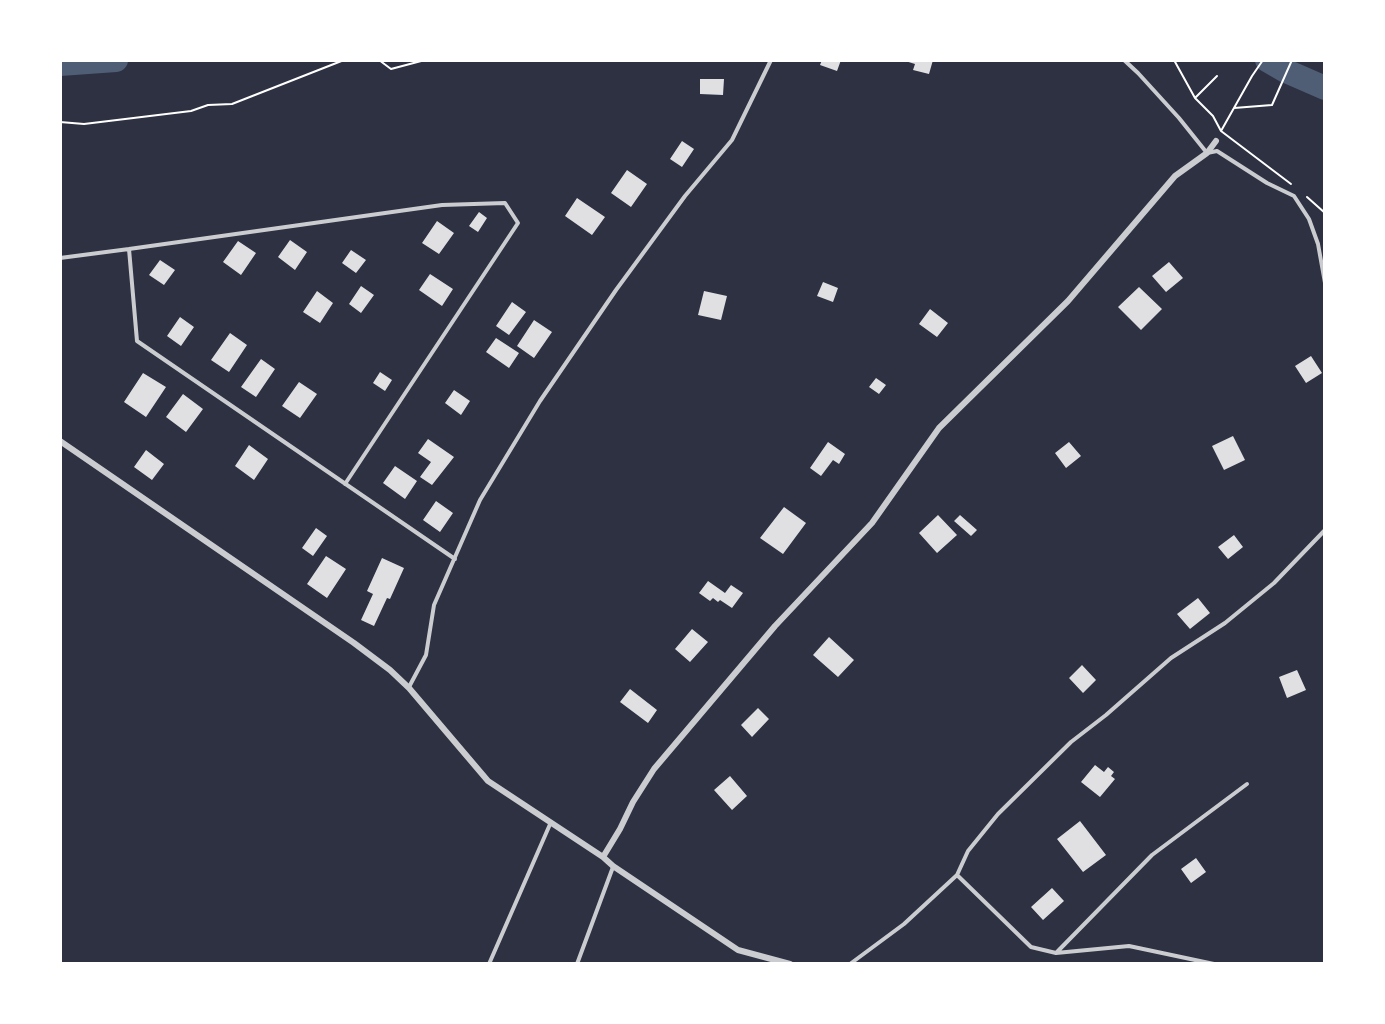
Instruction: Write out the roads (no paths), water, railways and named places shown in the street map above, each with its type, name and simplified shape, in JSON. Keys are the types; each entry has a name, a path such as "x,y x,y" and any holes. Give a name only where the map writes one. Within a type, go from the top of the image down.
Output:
{"street":[{"path":"603,858 633,802 654,769 775,626 872,523 939,428 1068,301 1175,176 1207,153 1216,141"},
{"path":"60,441 390,670 409,688 488,781 738,950 790,964"}],"lane":[{"path":"409,688 426,655 434,605 480,500 540,401 616,290 685,196 732,140 771,60"},
{"path":"1124,60 1173,111 1207,153 1217,151 1267,183 1294,196 1309,219 1318,244 1325,283"},
{"path":"60,258 442,206 505,203 518,224 345,484"},
{"path":"129,249 138,341 455,559"},
{"path":"850,964 904,924 957,875 968,851 998,814 1071,742 1106,716 1170,658 1225,623 1266,590 1325,530"},
{"path":"1056,953 1152,855 1246,784"},
{"path":"489,964 551,822"},
{"path":"577,964 613,866"},
{"path":"957,875 1031,947 1056,953 1129,946 1214,964"}],"waterway":[{"path":"60,64 116,60"},
{"path":"1267,60 1325,88"}]}
